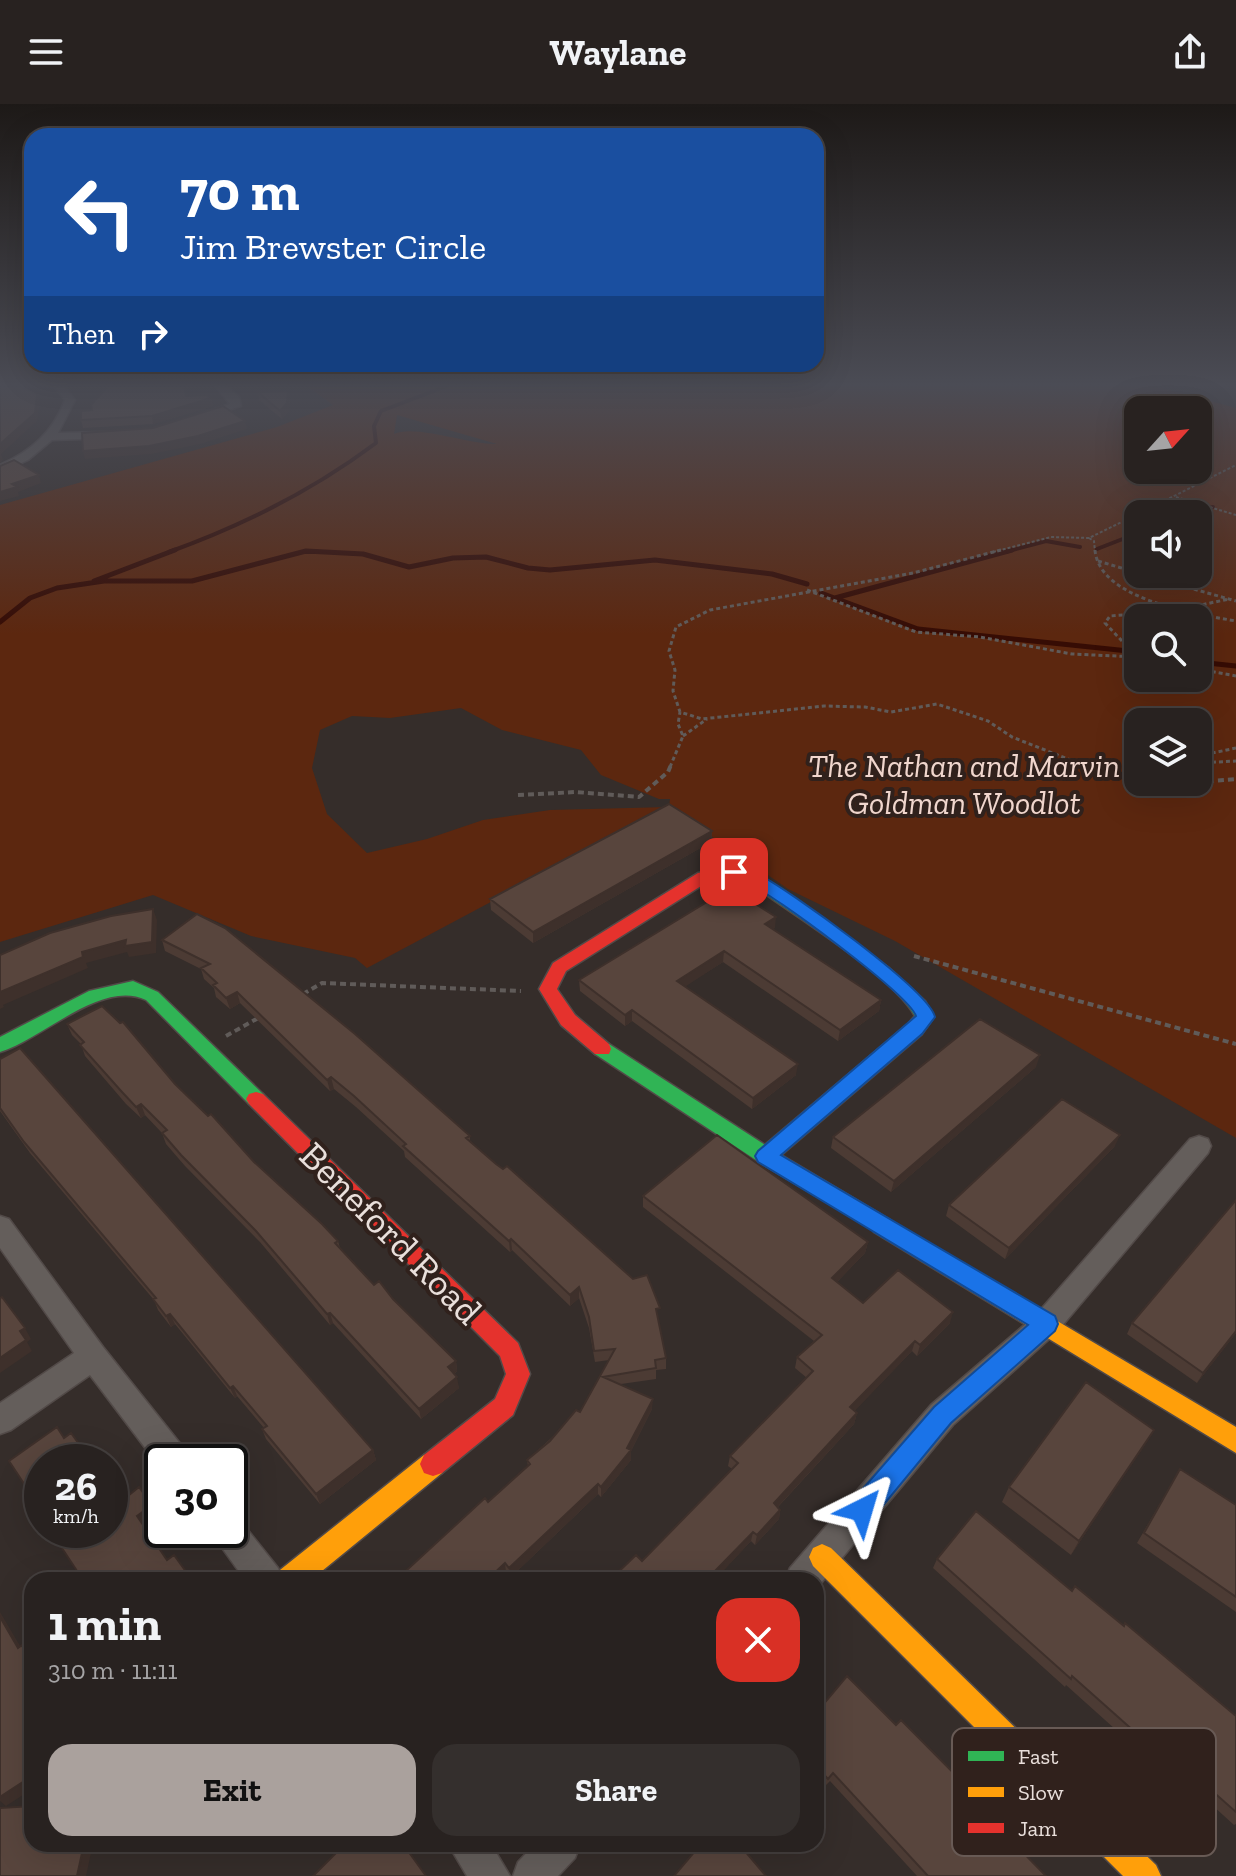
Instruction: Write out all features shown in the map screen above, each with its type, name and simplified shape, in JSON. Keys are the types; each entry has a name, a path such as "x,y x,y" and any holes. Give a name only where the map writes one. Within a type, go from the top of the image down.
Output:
{"street":[{"path":"766,1156 915,1029 925,1017 924,1009 837,937 753,878 734,872 704,877 559,967 548,989 568,1020 609,1055 766,1156 1236,1441"},
{"name":"Beneford Road","path":"0,1045 95,995 133,987 152,996 510,1350 518,1374 504,1407 300,1572"},
{"path":"812,1568 942,1415 1046,1324 1199,1146"},
{"path":"0,1227 161,1444"},
{"path":"0,1420 93,1356"},
{"path":"242,1548 260,1572"},
{"path":"824,1579 985,1728"},
{"path":"473,1852 491,1876"},
{"path":"532,1876 554,1852"},
{"path":"1123,1856 1145,1876"}],"path":[{"path":"1166,500 1229,469"},
{"path":"1174,496 1236,515"},
{"path":"683,736 678,724 680,712 673,691 675,670 669,651 676,627 710,610 913,573 1051,537 1089,538 1124,521"},
{"path":"1089,538 1094,541 1095,560 1119,587 1163,604"},
{"path":"1095,560 1124,569"},
{"path":"1189,588 1236,601"},
{"path":"807,590 916,632 980,637 1072,654 1124,656"},
{"path":"1206,604 1229,599"},
{"path":"1122,641 1105,623 1110,616 1124,615"},
{"path":"1212,616 1236,621"},
{"path":"1212,672 1236,676"},
{"path":"680,712 707,719 824,706 865,707 891,712 937,704 988,721 1012,737 1094,769 1124,773"},
{"path":"518,795 576,792 639,797 668,772 683,736 707,719"},
{"path":"1212,753 1236,748"},
{"path":"1212,762 1236,761"},
{"path":"1212,781 1236,779"},
{"path":"914,956 1236,1044"},
{"path":"296,997 322,983 521,991"},
{"path":"204,1048 269,1012"}],"green space":[{"name":"The Nathan and Marvin Goldman Woodlot","path":"129,469 1124,469 1124,484 1212,484 1212,469 1236,469 1236,1138 895,941 788,889 669,807 367,968 355,958 251,936 153,895 0,942 0,505","holes":["461,708 502,730 581,750 601,775 659,799 670,799 669,807 550,810 483,820 427,839 367,853 327,814 312,768 320,730 352,716 390,718"]}],"building":[{"path":"0,469 28,469 39,475 12,484 17,487 0,492"},
{"path":"669,804 712,831 533,932 490,899"},
{"path":"730,888 776,917 765,924 881,1000 840,1030 724,951 677,981 798,1064 753,1098 632,1010 625,1015 579,980"},
{"path":"153,909 152,942 125,946 126,940 82,952 83,957 0,992 0,955 50,933 111,916"},
{"path":"197,914 225,928 355,1034 470,1136 466,1138 503,1169 507,1166 633,1279 647,1275 660,1308 656,1309 666,1358 655,1360 656,1368 603,1377 653,1399 627,1448 631,1450 601,1487 598,1484 509,1568 505,1563 495,1572 405,1572 485,1498 488,1502 530,1464 527,1460 550,1441 576,1410 580,1412 615,1349 594,1351 589,1317 579,1287 570,1295 511,1239 509,1241 403,1146 406,1144 354,1096 331,1077 327,1080 237,992 226,998 213,985 217,983 201,968 210,964 162,940"},
{"path":"102,1006 120,1023 123,1022 175,1084 208,1116 211,1114 254,1162 322,1224 338,1241 335,1243 374,1285 379,1281 456,1361 448,1367 457,1377 419,1409 330,1313 327,1314 256,1231 181,1155 162,1133 167,1130 141,1104 136,1107 80,1045 84,1042 67,1024"},
{"path":"980,1019 1040,1055 894,1181 833,1137"},
{"path":"20,1048 373,1450 316,1494 262,1429 267,1426 233,1386 230,1388 170,1314 166,1316 153,1299 156,1298 24,1142 0,1108 0,1059"},
{"path":"1062,1099 1120,1135 1009,1248 949,1205"},
{"path":"717,1135 868,1242 832,1278 863,1303 898,1270 953,1312 920,1345 915,1341 850,1407 857,1413 774,1503 780,1510 757,1535 753,1532 714,1572 618,1572 636,1555 642,1561 738,1463 730,1456 813,1371 797,1357 822,1335 643,1196"},
{"path":"1236,1200 1236,1331 1203,1373 1132,1323"},
{"path":"0,1298 25,1328 20,1331 26,1340 0,1358"},
{"path":"1086,1382 1154,1430 1079,1541 1009,1487"},
{"path":"57,1427 64,1438 71,1433 79,1444 33,1444"},
{"path":"24,1450 24,1484 9,1461"},
{"path":"1180,1469 1236,1505 1236,1597 1144,1533"},
{"path":"139,1487 144,1494 144,1511 137,1516 144,1526 144,1548 159,1548 167,1560 174,1555 186,1572 78,1572 62,1548 128,1548 128,1494"},
{"path":"976,1511 1072,1591 1075,1586 1124,1626 1125,1623 1236,1716 1236,1812 1216,1794 1216,1728 1130,1728 937,1559"},
{"path":"0,1617 18,1648 22,1645 24,1651 24,1781 0,1797"},
{"path":"847,1676 896,1725 901,1720 952,1771 952,1856 1026,1856 1046,1876 928,1876 833,1773 828,1779 824,1775 824,1703"},
{"path":"24,1806 24,1852 82,1852 77,1876 0,1876 0,1808"},
{"path":"337,1852 409,1852 426,1876 313,1876"},
{"path":"694,1852 746,1852 766,1876 674,1876"}],"waterway":[{"path":"169,552 251,518 338,469"},
{"path":"1097,549 1124,538"},
{"path":"1005,552 1046,541 1080,547"},
{"path":"94,581 175,550"},
{"path":"835,598 1012,550"},
{"path":"0,622 30,598 57,588 104,581 192,581 302,552"},
{"path":"302,552 325,552"},
{"path":"302,552 325,552"},
{"path":"325,552 363,554 409,567 453,558 486,557 528,568 550,570 655,560 772,574 807,584"},
{"path":"821,593 918,629 1124,651"},
{"path":"1212,663 1236,666"}],"traffic: fast":[{"path":"766,1156 915,1029 925,1017 919,1006 883,972 774,892"},
{"path":"0,1045 95,995 133,987 152,996 256,1099"},
{"path":"602,1049 766,1156 882,1226"}],"traffic: slow":[{"path":"882,1226 1236,1441"},
{"path":"300,1572 433,1464"},
{"path":"822,1557 995,1728"},
{"path":"1125,1856 1145,1876"}],"traffic: jam":[{"path":"602,1049 568,1020 548,989 559,967 704,877 734,872 753,878 774,892"},
{"path":"256,1099 510,1350 518,1374 504,1407 433,1464"}],"route":[{"path":"734,872 753,878 826,929 902,988 924,1009 925,1017 915,1029 766,1156 1046,1324 942,1415 862,1510"}]}
